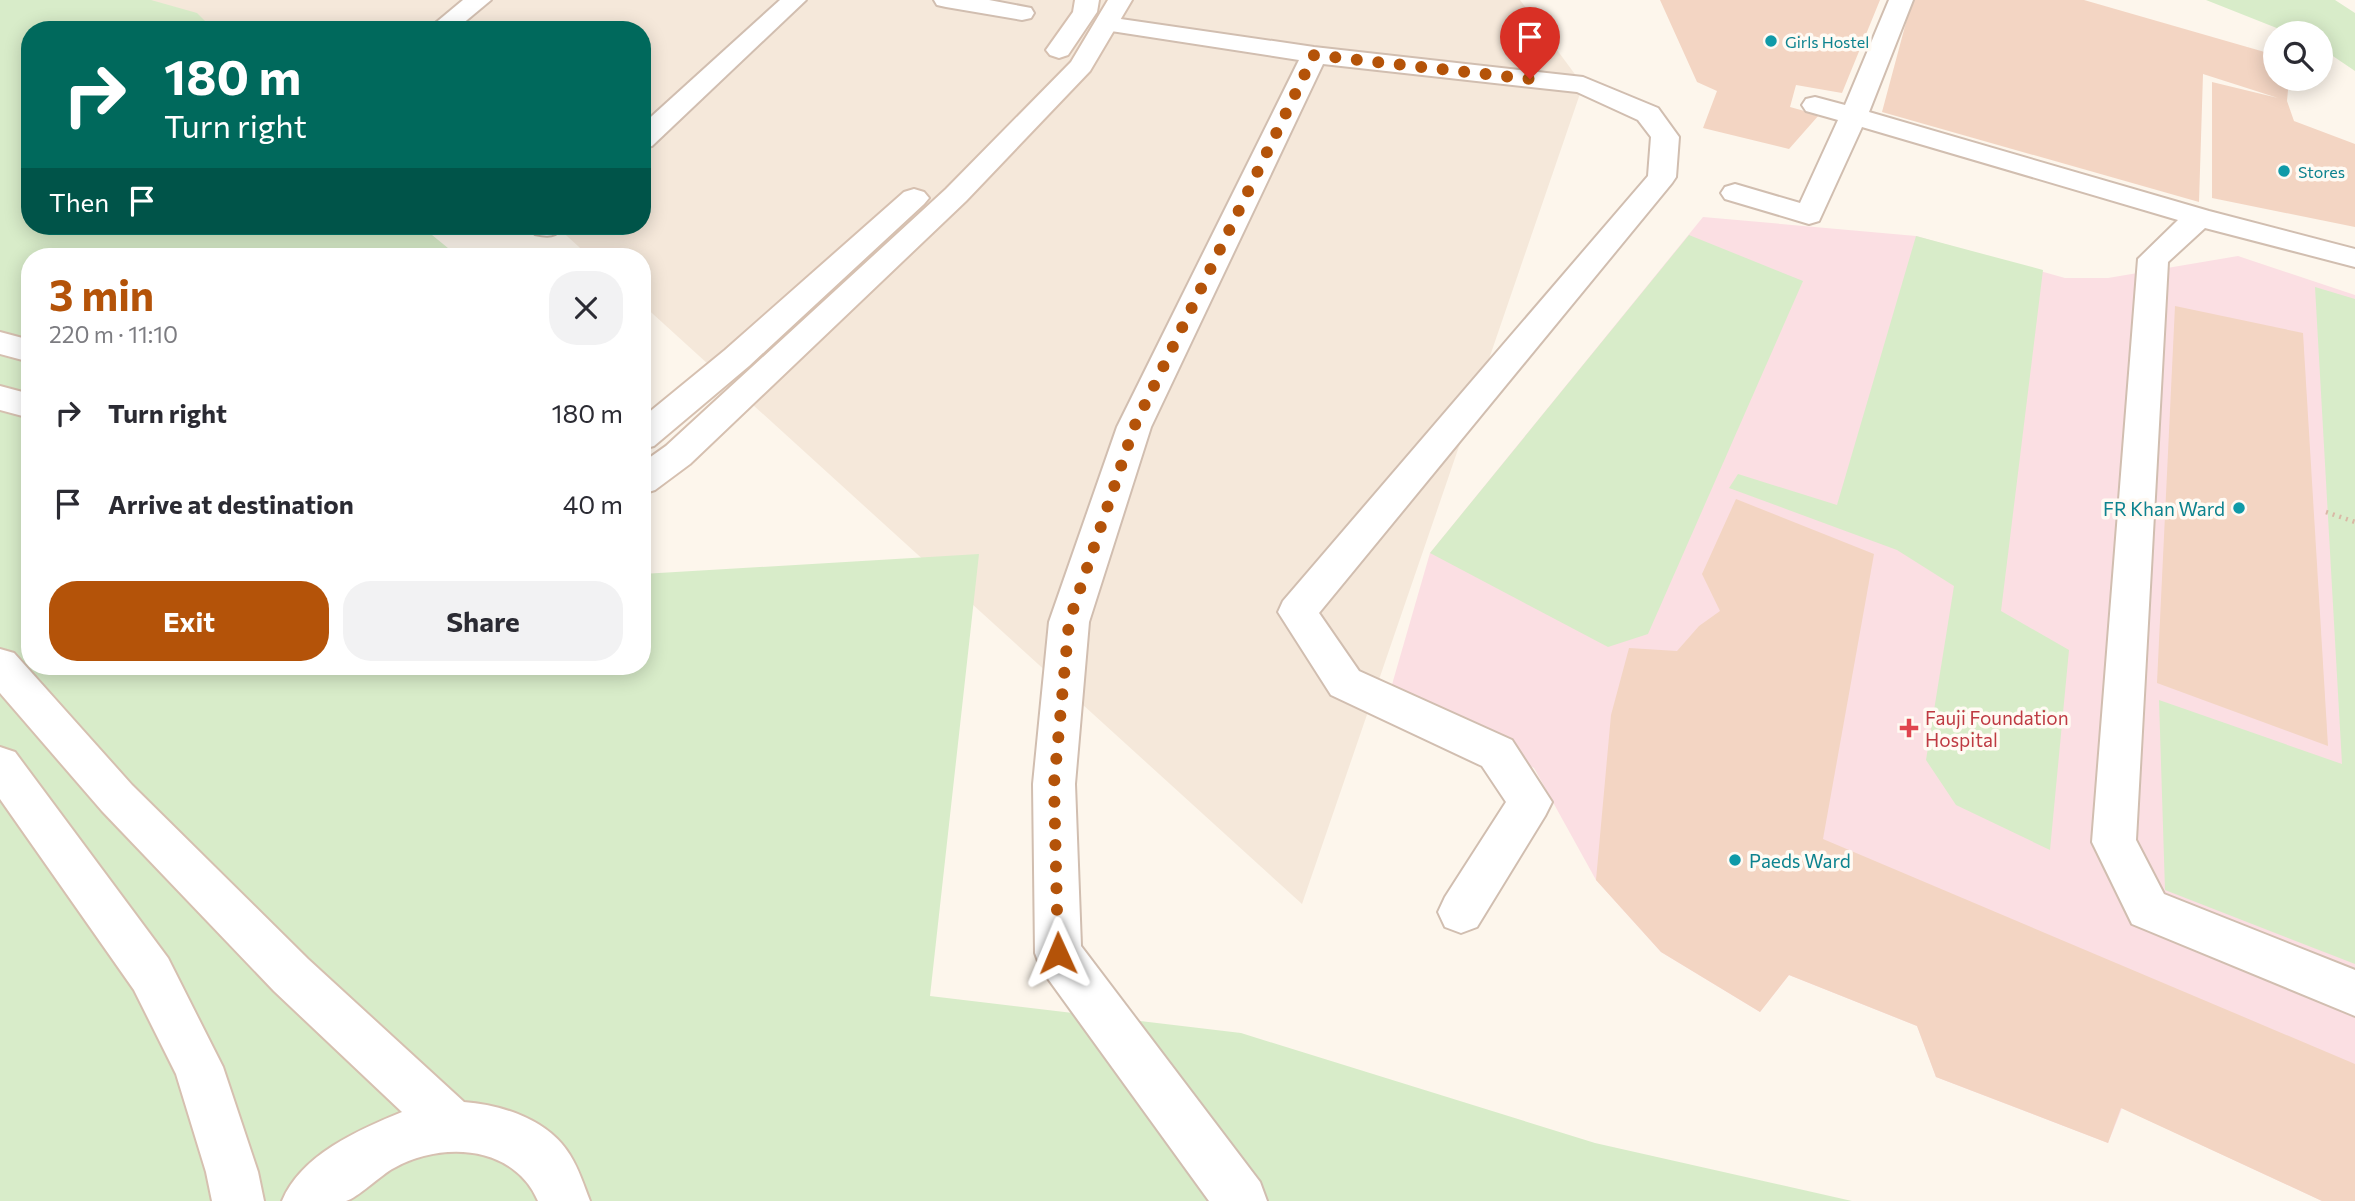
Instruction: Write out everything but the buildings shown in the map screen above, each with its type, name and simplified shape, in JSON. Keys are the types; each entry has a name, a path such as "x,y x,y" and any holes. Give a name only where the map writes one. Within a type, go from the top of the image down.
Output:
{"street":[{"path":"451,21 479,0"},
{"path":"651,132 794,0"},
{"path":"946,0 1023,13"},
{"path":"651,430 737,358 944,171 1044,69 1072,34 1085,12 1087,0"},
{"path":"1735,193 1809,215 1854,116 1901,0"},
{"path":"651,474 678,455 956,195 1081,66 1113,12 1314,55 1583,85 1648,114 1665,137 1662,177 1297,612 1345,683 1497,753 1530,802 1461,912"},
{"path":"1241,1201 1058,953 1054,784 1069,622 1134,427 1314,55"},
{"path":"1815,105 2199,217 2355,258"},
{"path":"2199,217 2153,259 2114,842 2148,909 2355,993"},
{"path":"0,343 21,349"},
{"path":"0,398 21,404"},
{"path":"0,665 117,798 281,966 453,1126"},
{"path":"0,765 151,974 198,1067 232,1172 238,1201"},
{"path":"308,1201 341,1171 379,1148 417,1132 453,1126 488,1128 518,1140 543,1159 560,1187 564,1201"}],"path":[{"path":"2326,512 2355,522"}],"shaded area":[{"path":"103,0 1520,0 1583,85 1302,904 651,312 651,248 580,248 566,235 651,235 651,21 164,21"},
{"name":"Fauji Foundation Hospital","path":"1703,217 1916,236 2065,278 2108,278 2238,256 2355,295 2355,1201 2322,1201 2122,1108 2108,1143 1936,1077 1917,1026 1789,975 1760,1012 1661,952 1596,880 1534,768 1391,688 1430,553"}],"green space":[{"path":"0,0 151,0 197,13 205,21 21,21 21,235 432,235 448,248 21,248 21,675 651,675 651,573 979,554 930,996 1241,1033 1595,1143 1852,1201 0,1201"},
{"path":"2206,0 2335,0 2355,13 2355,71 2333,56 2333,21 2263,23"},
{"path":"1689,235 1803,281 1648,634 1608,647 1430,553"},
{"path":"1916,236 2043,270 2001,611 2069,650 2050,850 1956,805 1926,760 1954,586 1897,550 1729,488 1738,474 1837,505"},
{"path":"2315,287 2355,299 2355,964 2165,890 2159,700 2342,764"}],"place":[{"name":"Girls Hostel","path":"1771,41"},
{"name":"Stores","path":"2284,171"},
{"name":"FR Khan Ward","path":"2239,508"},
{"name":"Fauji Foundation Hospital","path":"1909,728"},
{"name":"Paeds Ward","path":"1735,860"}],"route":[{"path":"1058,953 1054,784 1069,622 1134,427 1314,55 1530,79"}]}
